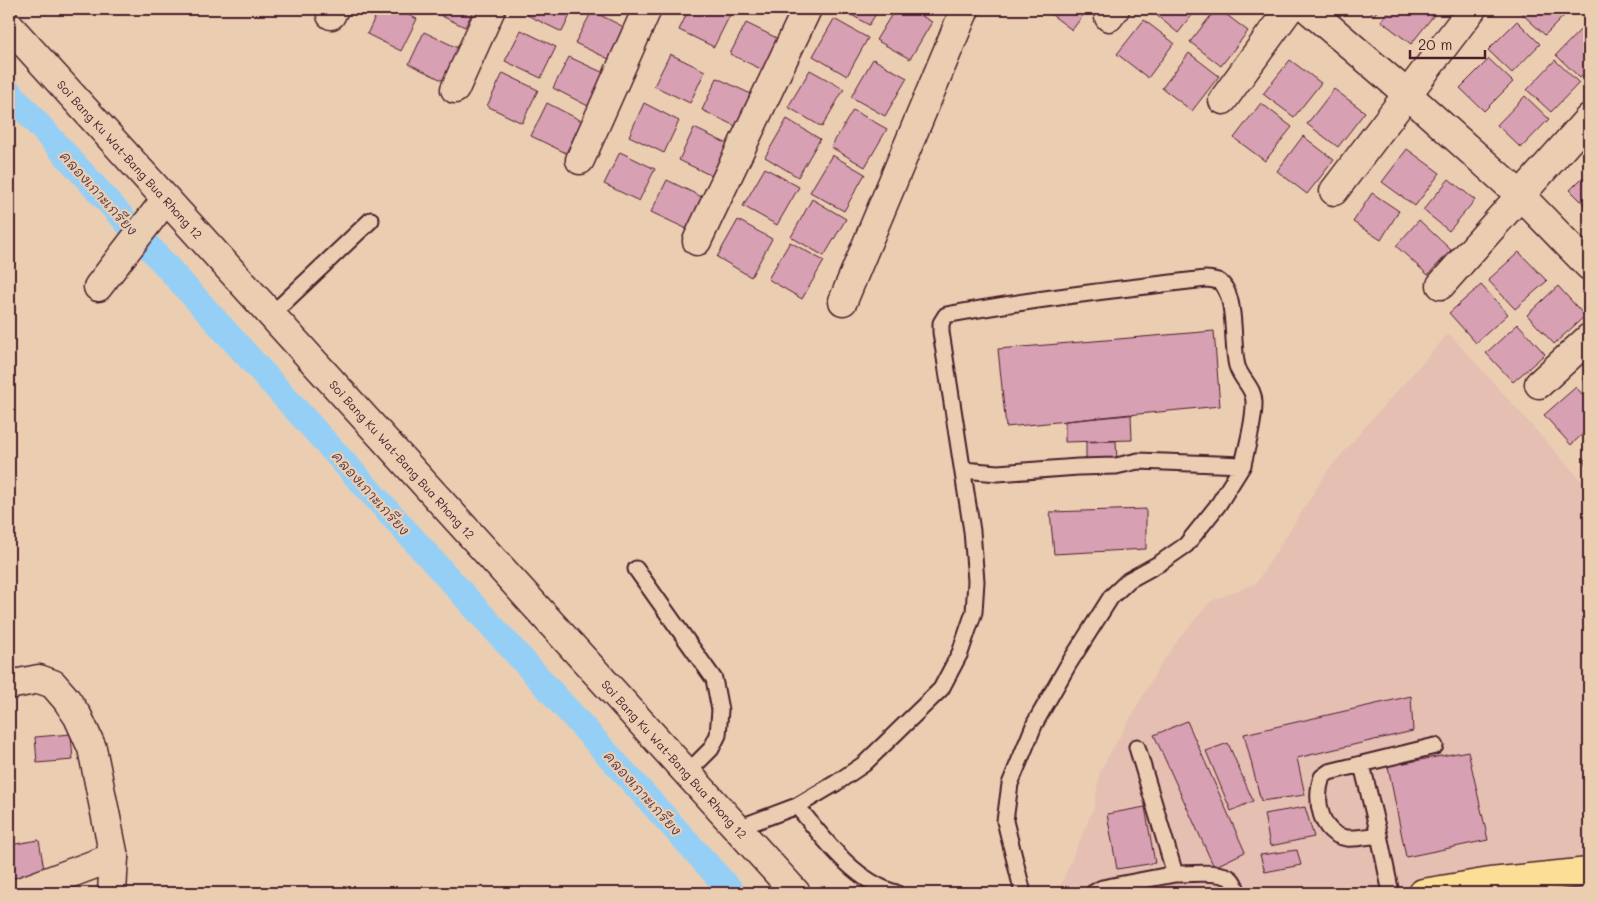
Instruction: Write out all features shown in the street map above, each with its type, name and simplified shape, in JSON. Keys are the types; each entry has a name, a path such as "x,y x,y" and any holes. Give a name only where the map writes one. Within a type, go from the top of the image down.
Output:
{"main road":[{"path":"1423,893 1491,888 1589,872"}],"street":[{"path":"455,89 492,9"},
{"path":"580,160 647,9"},
{"path":"697,241 807,9"},
{"path":"843,301 965,9"},
{"path":"1223,100 1289,9"},
{"path":"1308,9 1520,195 1589,266"},
{"path":"1334,191 1472,9"},
{"name":"Soi Bang Ku Wat-Bang Bua Rhong 12","path":"9,26 159,209 271,315 796,893"},
{"path":"1441,285 1589,118"},
{"path":"98,287 159,209"},
{"path":"1539,384 1589,338"},
{"path":"9,685 39,679 53,684 78,717 92,748 114,857 112,893"},
{"path":"17,893 114,857"}],"lane":[{"path":"271,315 371,220"},
{"path":"738,828 797,806 864,764 941,689 960,653 974,612 976,581 964,470 941,332 941,322 946,316 990,307 1080,294 1206,279 1218,282 1224,287 1230,298 1237,367 1252,390 1254,410 1244,465 1218,505 1186,545 1160,563 1129,580 1111,597 1068,665 1035,723 1010,784 1005,820 1018,892"},
{"path":"964,470 998,473 1116,466 1138,461 1244,465"},
{"path":"636,569 714,679 720,710 718,735 710,749 688,773"},
{"path":"1379,836 1348,838 1334,834 1326,827 1319,805 1322,777 1329,772 1435,746"},
{"path":"1137,747 1175,874"},
{"path":"1362,765 1391,893"},
{"path":"797,806 839,857 881,889 896,893"},
{"path":"1093,893 1102,888 1175,874 1224,875 1232,880 1238,893"}],"shaded area":[{"path":"1449,333 1589,489 1589,875 1425,893 1057,893 1094,807 1100,771 1159,667 1180,637 1211,601 1256,583 1328,470"}],"building":[{"path":"379,9 396,9 417,19 401,51 367,34"},
{"path":"430,9 474,9 465,27"},
{"path":"530,9 573,9 562,32 527,15"},
{"path":"689,9 716,9 730,15 714,47 679,30"},
{"path":"770,9 796,9 791,19"},
{"path":"841,9 879,9 869,25"},
{"path":"895,9 910,9 932,22 910,59 876,40"},
{"path":"1044,9 1088,9 1072,30"},
{"path":"1149,9 1197,9 1178,33"},
{"path":"1216,9 1219,9 1248,31 1221,66 1190,42"},
{"path":"1365,9 1379,9 1374,15"},
{"path":"1390,9 1438,10 1411,44 1381,21"},
{"path":"1524,9 1571,9 1545,35 1521,13"},
{"path":"592,11 626,28 611,60 575,43"},
{"path":"834,19 868,38 847,76 813,56"},
{"path":"1144,20 1174,43 1148,78 1117,54"},
{"path":"1517,21 1540,44 1512,73 1488,50"},
{"path":"746,23 781,40 765,71 730,54"},
{"path":"1584,26 1589,31 1589,69 1580,78 1556,55"},
{"path":"521,30 556,47 541,78 505,61"},
{"path":"424,32 460,49 444,81 409,64"},
{"path":"1189,53 1219,76 1192,111 1162,88"},
{"path":"670,54 705,71 690,103 654,86"},
{"path":"569,57 604,73 588,106 553,88"},
{"path":"873,59 907,78 885,116 851,97"},
{"path":"1489,59 1513,82 1484,111 1460,88"},
{"path":"1290,60 1321,83 1294,117 1263,94"},
{"path":"1555,60 1579,83 1551,112 1527,90"},
{"path":"810,70 844,89 822,127 788,107"},
{"path":"503,73 538,90 522,123 487,106"},
{"path":"717,78 753,95 737,127 702,110"},
{"path":"1334,89 1365,112 1338,147 1307,124"},
{"path":"1525,96 1549,119 1521,148 1497,125"},
{"path":"547,103 582,121 566,153 531,136"},
{"path":"644,103 679,121 664,153 629,136"},
{"path":"1261,103 1292,127 1265,161 1234,138"},
{"path":"853,110 887,129 865,167 831,147"},
{"path":"787,119 820,139 798,177 765,157"},
{"path":"694,128 730,145 714,177 679,160"},
{"path":"1303,136 1334,160 1307,194 1277,171"},
{"path":"1407,149 1440,173 1415,206 1382,182"},
{"path":"620,152 655,169 639,201 604,184"},
{"path":"832,155 865,174 844,211 810,192"},
{"path":"765,168 799,187 777,225 743,206"},
{"path":"1589,171 1589,209 1570,190"},
{"path":"1449,179 1475,200 1449,231 1423,210"},
{"path":"667,180 702,197 687,229 651,212"},
{"path":"1372,193 1399,211 1381,240 1353,222"},
{"path":"812,199 846,219 824,256 791,237"},
{"path":"738,220 772,239 751,277 717,257"},
{"path":"1419,220 1451,250 1428,275 1396,246"},
{"path":"790,242 824,261 802,299 768,279"},
{"path":"1519,252 1547,281 1515,309 1488,280"},
{"path":"1481,285 1508,314 1476,343 1449,313"},
{"path":"1558,286 1585,316 1554,344 1527,315"},
{"path":"1518,324 1545,354 1513,382 1486,353"},
{"path":"1214,331 1220,406 1006,427 998,349"},
{"path":"1589,372 1589,386 1582,378"},
{"path":"1576,387 1589,402 1589,428 1571,445 1544,415"},
{"path":"1131,414 1132,440 1065,442 1065,421"},
{"path":"1116,441 1117,461 1086,462 1086,442"},
{"path":"1589,455 1589,468 1583,461"},
{"path":"1146,509 1146,549 1054,554 1050,512"},
{"path":"1411,696 1413,731 1297,758 1305,795 1261,801 1244,734"},
{"path":"1187,721 1245,852 1214,867 1154,735"},
{"path":"71,734 73,760 37,763 35,737"},
{"path":"1228,743 1253,801 1231,811 1206,751"},
{"path":"1468,751 1488,840 1406,857 1388,766"},
{"path":"1145,807 1155,863 1117,869 1107,814"},
{"path":"1305,807 1314,837 1270,846 1264,814"},
{"path":"39,840 46,881 9,887 9,845"},
{"path":"1297,850 1301,865 1265,872 1260,855"}],"waterway":[{"name":"คลองเกาะเกรียง","path":"9,92 733,893"}]}
